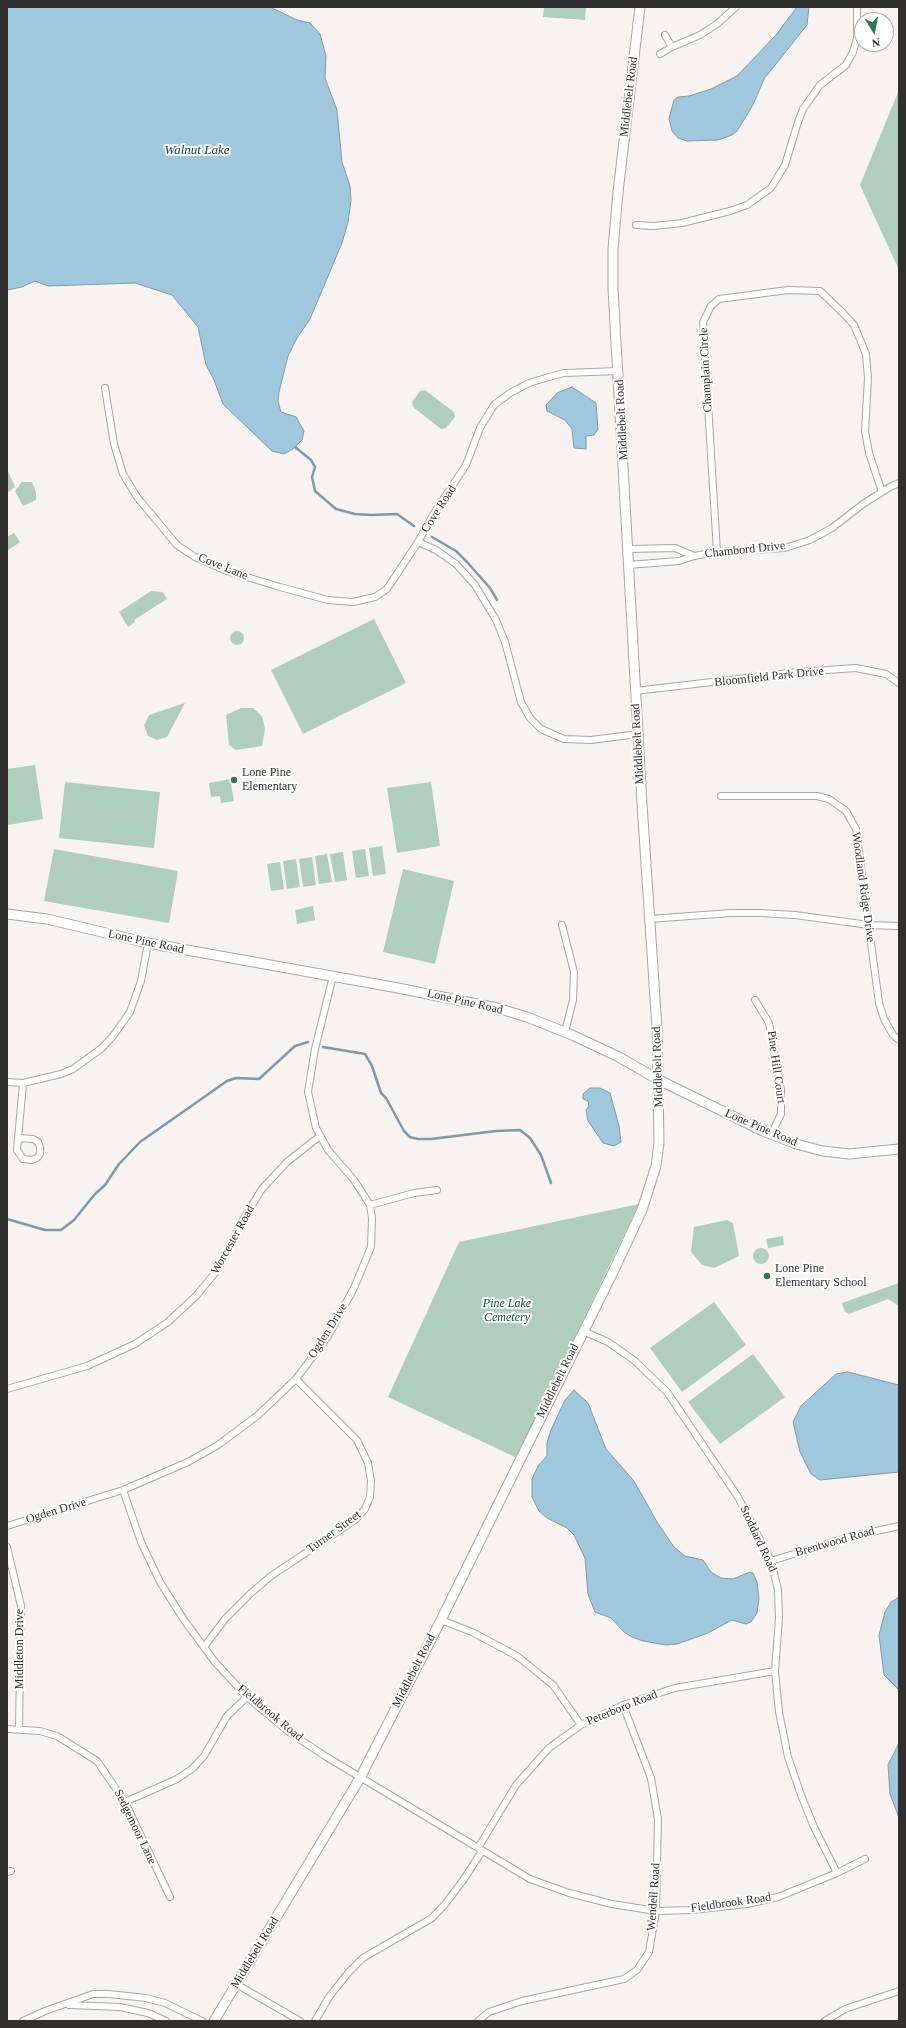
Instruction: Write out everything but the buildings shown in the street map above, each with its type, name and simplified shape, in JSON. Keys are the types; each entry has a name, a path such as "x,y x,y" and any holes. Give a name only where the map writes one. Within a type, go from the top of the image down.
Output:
{"street":[{"name":"Middlebelt Road","path":"214,2021 360,1778 441,1620 617,1263 649,1192 656,1166 659,1142 659,1080 635,691 619,371 613,292 614,233 640,7"},
{"path":"660,54 700,35 717,24 736,7"},
{"path":"636,225 654,226 682,223 730,211 747,205 772,188 785,165 803,109 820,85 846,65 853,52 857,38 857,7"},
{"path":"665,35 672,47"},
{"name":"Champlain Circle","path":"717,552 703,322 711,306 719,299 788,290 820,292 854,325 866,354 868,378 865,432 869,453 882,492"},
{"name":"Cove Road","path":"619,371 564,374 549,377 529,383 510,393 494,405 480,428 466,465 433,515 418,542 436,550 456,564 475,585 496,620 505,642 521,702 530,718 541,729 564,740 591,740 638,734"},
{"name":"Cove Lane","path":"105,388 114,444 123,474 137,497 177,545 196,557 227,571 280,588 328,600 353,602 375,596 387,590 418,542"},
{"name":"Chambord Drive","path":"628,565 679,561 694,556 717,552 784,548 810,540 832,528 882,492 899,483"},
{"name":"Chambord Drive","path":"628,549 675,548 694,556"},
{"name":"Bloomfield Park Drive","path":"635,691 798,672 856,668 886,674 899,683"},
{"name":"Woodland Ridge Drive","path":"721,796 801,795 829,799 838,803 846,811 856,828 879,1003 884,1019 893,1035 899,1040"},
{"path":"649,920 731,913 760,913 829,918 869,925 899,926"},
{"name":"Lone Pine Road","path":"7,914 47,919 148,943 398,988 497,1008 527,1017 565,1032 617,1056 659,1080 771,1135 796,1144 823,1151 849,1154 899,1149"},
{"path":"562,925 574,972 574,1000 565,1032"},
{"path":"7,1082 23,1082 49,1077 73,1068 102,1048 113,1036 130,1012 136,997 148,943"},
{"name":"Ogden Drive","path":"7,1526 123,1490 188,1462 218,1445 257,1416 296,1379 328,1336 354,1288 371,1247 372,1218 370,1205 354,1180 328,1150 320,1136 316,1128 308,1092 313,1056 333,976"},
{"name":"Pine Hill Court","path":"756,1000 769,1022 781,1090 781,1114 771,1135"},
{"path":"19,1138 23,1082"},
{"name":"Worcester Road","path":"7,1389 87,1366 135,1344 168,1322 196,1296 219,1268 241,1223 262,1189 287,1162 320,1136"},
{"path":"370,1205 414,1193 437,1190"},
{"name":"Stoddard Road","path":"583,1331 608,1342 635,1361 667,1392 738,1497 771,1561 778,1590 779,1618 775,1670 779,1712 788,1757 814,1827 837,1873"},
{"name":"Turner Street","path":"204,1647 225,1619 250,1594 271,1576 356,1520 365,1509 370,1497 371,1481 368,1463 357,1440 296,1379"},
{"name":"Fieldbrook Road","path":"123,1490 141,1542 160,1582 184,1620 204,1647 247,1697 289,1732 360,1778 530,1879 569,1893 612,1904 656,1911 716,1908 778,1897 837,1873 865,1859"},
{"name":"Brentwood Road","path":"771,1561 847,1537 899,1526"},
{"name":"Middleton Drive","path":"7,1547 21,1606 19,1728"},
{"path":"441,1620 472,1632 517,1656 553,1685 581,1725"},
{"name":"Peterboro Road","path":"315,2021 329,1997 348,1972 362,1958 432,1918 446,1903 464,1880 516,1785 549,1748 581,1725 623,1705 674,1688 775,1670"},
{"path":"125,1802 177,1779 192,1769 204,1756 227,1716 247,1697"},
{"name":"Wendell Road","path":"478,2021 490,2012 522,2001 624,1979 637,1970 649,1952 656,1911 658,1819 651,1778 623,1705"},
{"name":"Sedgemoor Lane","path":"7,1729 19,1728 40,1731 57,1736 97,1761 125,1802 170,1897"},
{"path":"236,1984 300,2021"},
{"path":"825,2021 845,2009 899,1991"},
{"path":"23,2021 45,2011 93,1994 140,1997 165,2003 202,2021"},
{"path":"65,2004 120,2007 148,2013 166,2021"}],"green space":[{"path":"544,7 586,7 585,20 543,17"},
{"path":"899,90 899,270 860,185"},
{"path":"425,390 454,412 455,417 446,428 441,429 413,407 412,402 420,391"},
{"path":"7,469 15,487 7,493"},
{"path":"22,482 32,482 36,493 36,500 23,506 15,491"},
{"path":"14,533 20,542 7,551 7,537"},
{"path":"151,591 163,592 167,599 134,620 135,622 128,627 119,612"},
{"path":"374,619 406,683 303,734 271,670"},
{"path":"234,631 240,631 244,635 244,641 240,645 234,645 230,641 230,635"},
{"path":"185,703 167,737 157,740 148,736 144,725 149,715"},
{"path":"241,708 253,708 262,716 265,729 262,746 236,750 229,745 226,715"},
{"path":"35,765 43,819 8,825 7,769"},
{"path":"230,779 234,801 221,803 220,796 211,797 209,783"},
{"path":"65,782 160,792 154,848 59,838"},
{"path":"431,782 440,846 397,853 387,788"},
{"path":"382,846 386,874 373,876 369,848"},
{"path":"54,849 178,871 169,923 44,901"},
{"path":"365,849 369,876 356,878 352,851"},
{"path":"343,852 347,880 335,882 330,854"},
{"path":"327,854 332,882 319,884 315,856"},
{"path":"312,857 316,885 303,887 299,859"},
{"path":"296,859 300,887 287,889 283,861"},
{"path":"280,862 284,889 271,891 267,864"},
{"path":"403,869 454,881 435,964 383,952"},
{"path":"313,906 315,920 297,924 295,910"},
{"name":"Pine Lake Cemetery","path":"639,1204 517,1458 388,1397 459,1242"},
{"path":"727,1220 733,1223 739,1256 714,1268 702,1265 691,1252 694,1227"},
{"path":"783,1236 784,1245 768,1248 766,1239"},
{"path":"761,1248 768,1253 769,1256 764,1263 761,1264 754,1259 753,1256 758,1249"},
{"path":"899,1283 899,1306 888,1299 849,1314 845,1312 842,1303"},
{"path":"714,1302 746,1345 682,1392 650,1348"},
{"path":"753,1354 785,1397 720,1444 688,1402"}],"water":[{"name":"Walnut Lake","path":"7,7 270,7 297,20 310,23 320,34 326,56 325,78 337,110 342,162 350,186 351,200 348,222 342,243 310,319 297,338 288,356 279,392 278,401 281,412 296,417 304,431 302,440 293,449 284,454 272,451 223,404 214,380 206,365 198,327 172,295 135,283 48,286 35,281 22,287 7,290"},
{"path":"797,7 809,7 807,25 764,79 753,105 737,131 732,135 718,140 687,141 678,138 672,131 669,119 674,100 678,97 689,96 711,89 737,76 775,36"},
{"path":"572,387 596,403 598,429 594,435 586,436 586,449 574,448 572,429 565,420 547,411 546,405 557,393"},
{"path":"590,1088 600,1088 610,1093 619,1126 621,1142 614,1146 603,1143 588,1121 586,1110 589,1106 588,1101 583,1099 583,1094"},
{"path":"848,1372 899,1385 899,1472 820,1480 811,1474 800,1452 793,1422 801,1406 836,1374"},
{"path":"574,1390 588,1403 606,1449 634,1481 657,1522 674,1547 685,1556 703,1560 711,1572 721,1578 733,1579 750,1572 753,1573 757,1582 759,1599 757,1613 751,1622 746,1624 732,1620 708,1633 677,1644 666,1645 643,1641 632,1637 624,1632 611,1618 595,1612 588,1594 585,1558 574,1535 567,1528 547,1518 539,1511 532,1497 532,1479 538,1466 547,1456 547,1443 551,1430 565,1400"},
{"path":"899,1597 899,1690 884,1675 879,1635 885,1612 891,1602"},
{"path":"899,1743 899,1818 890,1794 888,1765"}],"waterway":[{"path":"295,447 311,460 315,467 312,477 315,491 336,509 355,514 397,514 414,526"},
{"path":"432,537 456,551 490,588 497,600"},
{"path":"7,1219 45,1230 61,1230 74,1220 95,1194 105,1185 119,1164 140,1142 227,1081 236,1078 259,1079 295,1046 308,1042"},
{"path":"323,1047 365,1054 372,1066 381,1093 386,1098 404,1131 410,1137 418,1139 431,1139 496,1131 520,1130 530,1138 541,1155 551,1183"}],"place":[{"name":"Lone Pine Elementary","path":"234,780"},
{"name":"Lone Pine Elementary School","path":"767,1276"}]}
